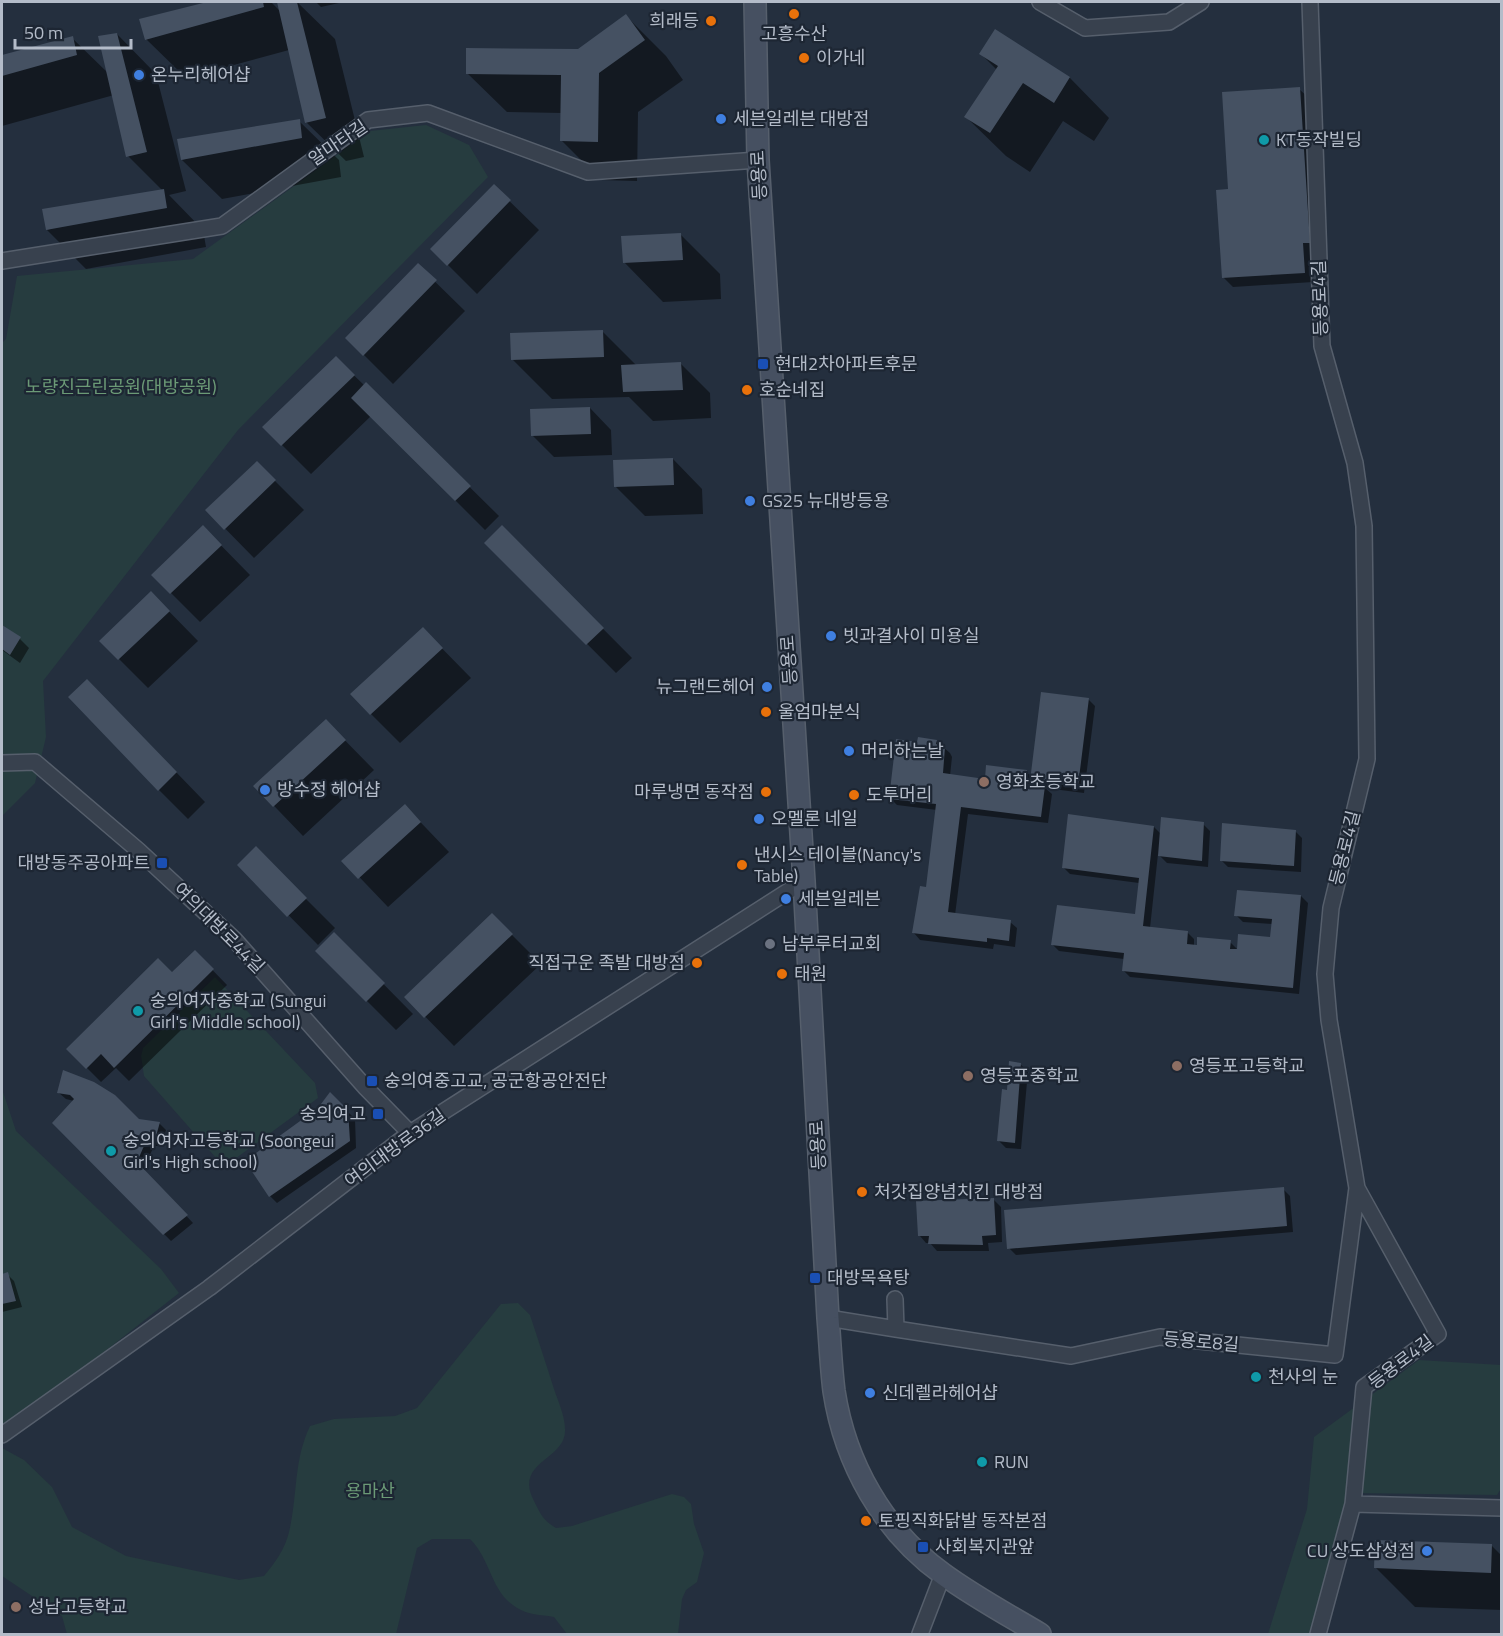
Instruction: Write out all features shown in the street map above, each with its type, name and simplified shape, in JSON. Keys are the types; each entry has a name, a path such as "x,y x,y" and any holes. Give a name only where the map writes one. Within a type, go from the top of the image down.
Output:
{"street":[{"name":"등용로","path":"755,2 758,160 834,1390 840,1420 860,1476 896,1530 917,1553 943,1574 1040,1635"},
{"path":"1040,2 1085,28 1168,22 1201,2"},
{"name":"등용로4길","path":"1310,2 1322,346 1355,463 1364,526 1367,759 1331,908 1325,974 1329,1020 1357,1188 1438,1334 1364,1387 1353,1504 1318,1635"},
{"name":"알마타길","path":"2,261 222,225 368,120 428,113 588,172 758,160"},
{"name":"여의대방로44길","path":"2,762 35,762 139,851 234,939 366,1088 410,1134"},
{"name":"여의대방로36길","path":"2,1435 209,1288 410,1134 804,881"},
{"name":"등용로8길","path":"896,1329 1071,1356 1160,1337 1335,1355 1357,1188"},
{"path":"828,1318 896,1329 895,1299"},
{"path":"1353,1504 1502,1508"},
{"path":"920,1635 943,1574"}],"green space":[{"name":"노량진근린공원(대방공원)","path":"426,125 469,145 488,177 238,430 43,681 46,737 35,783 2,816 2,343 6,339 17,276 193,259 370,131"},
{"path":"215,977 315,1083 318,1098 224,1167 144,1076 141,1056 143,1048"},
{"path":"2,1089 16,1131 161,1269 179,1293 76,1374 2,1426"},
{"name":"용마산","path":"518,1303 530,1315 565,1424 563,1439 558,1448 535,1469 530,1477 529,1488 534,1501 543,1517 556,1528 572,1526 672,1494 684,1497 691,1504 694,1524 704,1553 697,1582 686,1590 682,1599 678,1634 567,1634 554,1617 525,1612 511,1604 497,1587 478,1548 470,1539 432,1539 417,1548 396,1634 67,1634 62,1616 2,1576 2,1448 24,1460 52,1487 72,1527 126,1556 239,1580 264,1576 279,1556 287,1538 292,1518 298,1466 310,1426 334,1419 395,1416 417,1408 501,1304"},
{"path":"1419,1360 1501,1365 1502,1487 1497,1495 1352,1493 1310,1634 1268,1634 1307,1509 1314,1437"}],"building":[{"path":"207,2 263,2 264,7 145,40 139,19"},
{"path":"277,2 297,2 326,118 305,123"},
{"path":"626,14 645,40 599,73 598,142 560,141 561,75 466,74 466,48 578,49"},
{"path":"995,29 1070,77 1054,103 1023,83 990,133 964,117 998,66 979,54"},
{"path":"117,33 147,152 126,157 98,36"},
{"path":"73,36 77,55 2,76 2,55"},
{"name":"KT동작빌딩","path":"1300,87 1310,243 1303,243 1305,273 1222,278 1216,190 1228,189 1222,92"},
{"path":"300,119 302,138 181,160 177,139"},
{"path":"494,184 511,200 447,266 430,249"},
{"path":"164,189 167,208 46,230 42,209"},
{"path":"681,233 683,260 623,263 621,236"},
{"path":"418,263 437,280 363,356 345,338"},
{"path":"603,330 604,357 511,360 510,333"},
{"path":"336,356 355,375 281,446 262,427"},
{"path":"681,362 683,390 623,392 621,365"},
{"path":"366,382 471,486 455,501 351,398"},
{"path":"590,407 591,434 531,436 530,409"},
{"path":"673,458 674,485 614,487 613,460"},
{"path":"257,461 276,480 224,530 205,510"},
{"path":"203,525 222,545 170,594 151,575"},
{"path":"502,525 604,628 586,645 484,543"},
{"path":"151,591 170,611 118,660 99,641"},
{"path":"2,625 21,637 10,655 2,649"},
{"path":"423,627 443,648 370,715 350,694"},
{"path":"87,679 177,772 158,791 68,697"},
{"path":"1041,692 1089,698 1078,786 1030,781"},
{"path":"326,719 346,740 273,807 253,786"},
{"path":"918,737 937,740 936,744 945,747 943,773 985,779 986,765 1027,770 1025,784 1045,786 1041,817 961,807 948,912 1011,920 1009,941 987,938 987,942 912,933 920,886 926,887 936,804 889,799 896,739 917,742"},
{"path":"405,804 421,822 358,879 341,861"},
{"path":"1068,814 1154,826 1143,926 1188,931 1187,944 1197,945 1197,937 1231,940 1230,949 1237,949 1238,934 1270,937 1272,919 1234,916 1237,890 1301,895 1293,988 1122,971 1124,953 1051,945 1057,905 1135,914 1139,878 1062,868"},
{"path":"1161,817 1204,822 1202,861 1158,856"},
{"path":"1222,823 1296,830 1294,866 1220,861"},
{"path":"256,846 307,898 287,917 237,865"},
{"path":"492,913 513,934 424,1018 404,997"},
{"path":"334,932 385,983 366,1002 315,951"},
{"name":"숭의여자중학교 (Sungui Girl's Middle school)","path":"195,950 214,969 114,1068 101,1054 86,1069 66,1049 158,958 172,972"},
{"path":"1009,1061 1021,1063 1015,1143 997,1141 1002,1089 1007,1090"},
{"name":"숭의여자고등학교 (Soongeui Girl's High school)","path":"63,1070 94,1082 115,1095 139,1119 160,1122 155,1140 147,1139 137,1162 188,1215 163,1235 52,1123 74,1099 70,1095 57,1093"},
{"path":"330,1092 348,1110 350,1141 269,1197 245,1161 318,1108"},
{"path":"1284,1187 1287,1226 1007,1249 1004,1210"},
{"path":"994,1198 996,1235 982,1236 983,1245 928,1244 929,1236 918,1236 916,1201"},
{"path":"8,1272 16,1301 2,1304 2,1274"},
{"path":"1375,1540 1492,1544 1491,1573 1374,1568"}],"place":[{"name":"고흥수산","path":"794,14"},
{"name":"희래등","path":"711,21"},
{"name":"이가네","path":"804,58"},
{"name":"온누리헤어샵","path":"139,75"},
{"name":"세븐일레븐 대방점","path":"721,119"},
{"name":"KT동작빌딩","path":"1264,140"},
{"name":"현대2차아파트후문","path":"763,364"},
{"name":"호순네집","path":"747,390"},
{"name":"GS25 뉴대방등용","path":"750,501"},
{"name":"빗과결사이 미용실","path":"831,636"},
{"name":"뉴그랜드헤어","path":"767,687"},
{"name":"울엄마분식","path":"766,712"},
{"name":"머리하는날","path":"849,751"},
{"name":"영화초등학교","path":"984,782"},
{"name":"방수정 헤어샵","path":"265,790"},
{"name":"마루냉면 동작점","path":"766,792"},
{"name":"도투머리","path":"854,795"},
{"name":"오멜론 네일","path":"759,819"},
{"name":"대방동주공아파트","path":"162,863"},
{"name":"낸시스 테이블(Nancy's Table)","path":"742,865"},
{"name":"세븐일레븐","path":"786,899"},
{"name":"남부루터교회","path":"770,944"},
{"name":"직접구운 족발 대방점","path":"697,963"},
{"name":"태원","path":"782,974"},
{"name":"숭의여자중학교 (Sungui Girl's Middle school)","path":"138,1011"},
{"name":"영등포고등학교","path":"1177,1066"},
{"name":"영등포중학교","path":"968,1076"},
{"name":"숭의여중고교, 공군항공안전단","path":"372,1081"},
{"name":"숭의여고","path":"378,1114"},
{"name":"숭의여자고등학교 (Soongeui Girl's High school)","path":"111,1151"},
{"name":"처갓집양념치킨 대방점","path":"862,1192"},
{"name":"대방목욕탕","path":"815,1278"},
{"name":"천사의 눈","path":"1256,1377"},
{"name":"신데렐라헤어샵","path":"870,1393"},
{"name":"RUN","path":"982,1462"},
{"name":"토핑직화닭발 동작본점","path":"866,1521"},
{"name":"사회복지관앞","path":"923,1547"},
{"name":"CU 상도삼성점","path":"1427,1551"},
{"name":"성남고등학교","path":"16,1607"}]}
